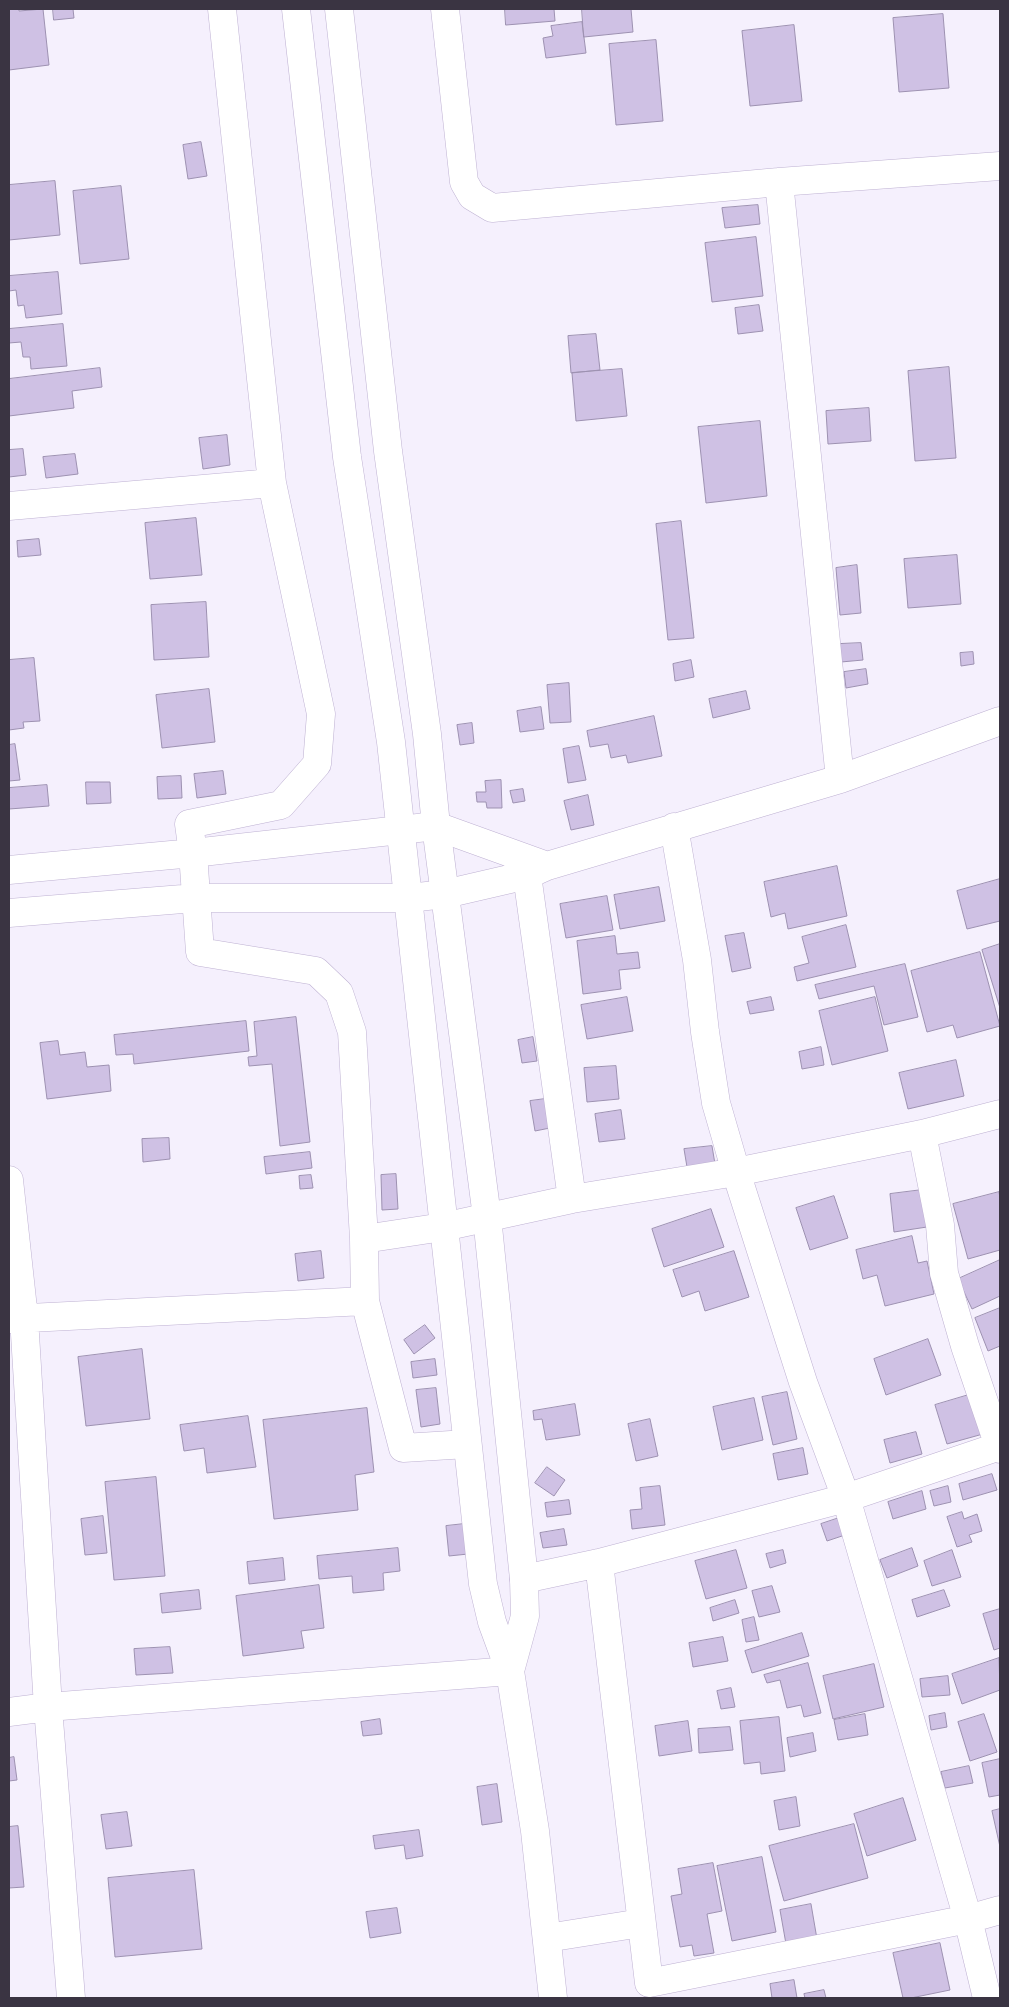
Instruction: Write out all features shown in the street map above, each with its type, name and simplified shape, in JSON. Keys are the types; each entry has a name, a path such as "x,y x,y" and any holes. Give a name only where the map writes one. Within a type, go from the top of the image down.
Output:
{"main road":[{"path":"222,9 272,483 321,714 317,764 281,805 189,824 200,952 316,970 339,993 352,1032 364,1239 365,1301 403,1448 468,1444"},
{"path":"296,9 347,457 391,742 483,1584 492,1622 510,1671 535,1831 554,1998"},
{"path":"339,9 388,451 428,734 436,826 487,1217 524,1579 525,1616 510,1671"},
{"path":"445,9 464,182 472,196 492,208 779,182 1000,166"},
{"path":"779,182 840,779"},
{"path":"9,506 272,483"},
{"path":"9,913 195,898 409,898 445,894 537,871 674,827 840,779 1000,721"},
{"path":"9,870 193,854 436,826 537,871"},
{"path":"674,827 697,960 705,1032 716,1103 802,1382 846,1498 968,1919 987,1998"},
{"path":"537,871 572,1199"},
{"path":"364,1239 444,1227 572,1199 736,1172 922,1134 1000,1114"},
{"path":"524,1579 599,1562 846,1498 1000,1448 965,1346 944,1274 940,1225 922,1134"},
{"path":"9,1180 17,1319 71,1998"},
{"path":"17,1319 365,1301"},
{"path":"599,1562 650,1991 968,1919 1000,1910"},
{"path":"9,1712 48,1706 510,1671"},
{"path":"547,1938 641,1923"}],"building":[{"path":"9,9 19,9 19,11 43,9 49,65 9,70"},
{"path":"53,9 73,9 74,18 54,20"},
{"path":"505,9 554,9 555,21 506,25"},
{"path":"582,9 631,9 633,32 584,37"},
{"path":"943,14 949,88 899,92 893,18"},
{"path":"582,22 586,53 546,58 543,38 553,36 551,26"},
{"path":"794,25 802,101 750,106 742,31"},
{"path":"656,40 663,121 616,125 609,44"},
{"path":"201,142 207,176 188,179 183,145"},
{"path":"55,181 60,235 9,240 9,185"},
{"path":"121,186 129,259 80,264 73,191"},
{"path":"758,205 760,224 725,228 722,208"},
{"path":"756,237 763,296 712,302 705,243"},
{"path":"58,272 62,314 26,318 24,305 18,306 16,290 9,291 9,276"},
{"path":"759,305 763,331 738,334 735,308"},
{"path":"63,324 67,366 31,369 30,357 23,357 21,342 9,343 9,329"},
{"path":"596,334 600,370 571,373 568,336"},
{"path":"949,367 956,458 915,461 908,371"},
{"path":"100,368 102,387 72,391 74,408 9,416 9,379"},
{"path":"622,369 627,416 576,421 572,373"},
{"path":"869,408 871,441 828,444 826,411"},
{"path":"760,421 767,496 706,503 698,427"},
{"path":"227,435 230,465 203,469 199,438"},
{"path":"23,449 26,475 9,477 9,450"},
{"path":"75,454 78,474 46,478 43,457"},
{"path":"196,518 202,575 150,579 145,523"},
{"path":"681,521 694,638 668,640 656,524"},
{"path":"39,539 41,555 18,557 17,541"},
{"path":"957,555 961,604 908,608 904,559"},
{"path":"857,565 861,613 840,615 836,568"},
{"path":"206,602 209,657 154,660 151,605"},
{"path":"861,643 863,660 841,662 839,644"},
{"path":"973,652 974,664 961,666 960,653"},
{"path":"34,658 40,721 23,722 24,728 9,730 9,660"},
{"path":"691,660 694,677 675,681 673,664"},
{"path":"866,669 868,684 846,688 844,672"},
{"path":"569,683 571,722 550,723 547,685"},
{"path":"209,689 215,742 162,748 156,695"},
{"path":"746,691 750,709 713,718 709,699"},
{"path":"541,707 544,729 520,732 517,711"},
{"path":"654,716 662,756 628,763 626,755 611,758 608,744 590,747 587,731"},
{"path":"472,723 474,743 460,745 457,725"},
{"path":"15,744 20,780 9,781 9,745"},
{"path":"579,746 586,780 568,783 563,749"},
{"path":"223,771 226,794 197,798 194,774"},
{"path":"181,776 182,798 158,799 157,777"},
{"path":"501,780 502,808 487,808 486,802 477,802 476,792 486,792 485,781"},
{"path":"86,782 110,782 111,803 87,804"},
{"path":"47,785 49,806 9,809 9,788"},
{"path":"523,789 525,801 513,803 510,791"},
{"path":"588,795 594,825 571,830 564,801"},
{"path":"837,866 847,916 788,929 785,913 771,917 764,882"},
{"path":"1000,879 1000,921 967,929 957,891"},
{"path":"659,887 665,921 620,929 614,895"},
{"path":"607,896 613,930 566,938 560,904"},
{"path":"846,925 856,967 797,981 794,967 809,963 802,937"},
{"path":"744,933 751,968 732,972 725,936"},
{"path":"615,936 617,954 638,952 640,968 619,970 621,989 583,994 577,941"},
{"path":"1000,944 1000,1008 982,950"},
{"path":"980,952 1000,1026 957,1038 953,1025 927,1032 911,971"},
{"path":"905,964 918,1017 884,1025 874,986 819,999 815,985"},
{"path":"627,997 633,1031 587,1039 581,1005"},
{"path":"771,997 774,1010 750,1014 747,1002"},
{"path":"875,997 888,1051 832,1065 819,1011"},
{"path":"296,1017 310,1142 280,1146 272,1064 249,1066 248,1057 257,1056 254,1022"},
{"path":"246,1021 249,1051 134,1064 133,1054 116,1055 114,1035"},
{"path":"533,1037 537,1061 522,1063 518,1040"},
{"path":"58,1041 60,1055 85,1052 87,1067 109,1065 111,1091 47,1099 40,1043"},
{"path":"821,1047 824,1065 802,1069 799,1052"},
{"path":"956,1060 964,1096 908,1109 899,1073"},
{"path":"616,1066 619,1099 587,1102 584,1068"},
{"path":"545,1099 550,1128 535,1131 530,1101"},
{"path":"621,1110 625,1139 599,1142 595,1114"},
{"path":"169,1138 170,1159 143,1162 142,1139"},
{"path":"712,1146 715,1164 687,1167 684,1149"},
{"path":"310,1152 312,1168 266,1174 264,1157"},
{"path":"396,1174 398,1209 382,1210 381,1175"},
{"path":"311,1175 313,1188 300,1189 299,1176"},
{"path":"922,1190 927,1227 894,1232 890,1194"},
{"path":"999,1192 1000,1250 968,1259 953,1204"},
{"path":"834,1196 848,1238 810,1250 796,1208"},
{"path":"711,1209 724,1247 664,1267 652,1229"},
{"path":"912,1236 918,1263 927,1261 934,1294 885,1306 877,1275 863,1279 856,1250"},
{"path":"321,1251 324,1278 298,1281 295,1254"},
{"path":"734,1251 749,1297 705,1311 699,1291 682,1297 673,1270"},
{"path":"1000,1260 1000,1296 972,1309 958,1279"},
{"path":"1000,1308 1000,1346 988,1351 975,1318"},
{"path":"425,1325 435,1338 414,1354 404,1340"},
{"path":"928,1339 941,1375 886,1395 874,1359"},
{"path":"142,1349 150,1419 86,1426 78,1357"},
{"path":"435,1359 437,1375 413,1378 411,1362"},
{"path":"436,1388 440,1424 421,1427 416,1390"},
{"path":"787,1392 797,1439 773,1445 762,1397"},
{"path":"972,1394 983,1434 947,1444 935,1405"},
{"path":"754,1398 763,1440 722,1450 713,1407"},
{"path":"575,1404 580,1435 546,1440 542,1419 534,1420 533,1411"},
{"path":"367,1408 374,1472 355,1475 358,1510 274,1519 263,1420"},
{"path":"248,1416 256,1467 207,1473 204,1448 184,1451 180,1425"},
{"path":"650,1419 658,1456 636,1461 628,1424"},
{"path":"916,1432 922,1454 890,1463 884,1440"},
{"path":"803,1448 808,1474 778,1480 773,1454"},
{"path":"547,1467 565,1480 554,1496 535,1483"},
{"path":"992,1474 997,1490 963,1500 959,1484"},
{"path":"156,1477 165,1576 114,1580 105,1482"},
{"path":"660,1486 665,1525 632,1529 630,1510 642,1509 640,1488"},
{"path":"948,1486 951,1502 934,1506 930,1491"},
{"path":"922,1491 926,1509 893,1519 888,1502"},
{"path":"569,1500 571,1514 547,1517 545,1503"},
{"path":"962,1512 964,1519 977,1514 982,1531 969,1535 972,1542 957,1547 947,1517"},
{"path":"103,1516 107,1553 85,1555 81,1519"},
{"path":"839,1518 845,1535 827,1541 821,1524"},
{"path":"464,1524 468,1554 449,1556 446,1526"},
{"path":"564,1529 567,1545 543,1548 540,1533"},
{"path":"398,1548 400,1571 383,1573 384,1590 353,1593 352,1576 319,1579 317,1556"},
{"path":"912,1548 918,1566 887,1578 880,1560"},
{"path":"736,1550 747,1588 706,1599 695,1561"},
{"path":"783,1550 786,1563 770,1568 766,1554"},
{"path":"952,1550 961,1577 932,1586 924,1561"},
{"path":"283,1558 285,1580 249,1584 247,1562"},
{"path":"319,1585 324,1628 301,1631 304,1648 243,1656 236,1596"},
{"path":"772,1586 780,1612 759,1617 752,1591"},
{"path":"199,1590 201,1609 162,1613 160,1594"},
{"path":"944,1590 950,1606 917,1617 912,1600"},
{"path":"735,1600 739,1613 713,1621 710,1608"},
{"path":"1000,1609 1000,1648 994,1650 983,1614"},
{"path":"754,1617 759,1640 746,1642 742,1620"},
{"path":"802,1633 809,1656 752,1673 745,1651"},
{"path":"723,1637 728,1661 693,1667 689,1643"},
{"path":"170,1647 173,1673 136,1675 134,1649"},
{"path":"999,1658 1000,1690 962,1704 952,1674"},
{"path":"808,1663 821,1713 804,1717 801,1705 787,1708 780,1680 767,1683 764,1675"},
{"path":"874,1664 884,1707 833,1719 823,1676"},
{"path":"948,1676 950,1695 922,1697 920,1679"},
{"path":"731,1688 735,1707 721,1709 717,1691"},
{"path":"945,1713 947,1727 931,1730 929,1716"},
{"path":"865,1714 868,1735 838,1740 834,1720"},
{"path":"984,1714 997,1752 970,1761 958,1722"},
{"path":"779,1717 785,1771 761,1774 760,1762 744,1764 740,1721"},
{"path":"380,1719 382,1734 363,1736 361,1722"},
{"path":"688,1721 692,1751 659,1756 655,1726"},
{"path":"730,1727 733,1750 699,1753 698,1729"},
{"path":"813,1733 816,1751 790,1757 787,1738"},
{"path":"14,1757 17,1780 9,1781 9,1758"},
{"path":"1000,1759 1000,1795 989,1797 982,1763"},
{"path":"969,1766 973,1783 945,1788 941,1772"},
{"path":"497,1784 502,1822 482,1825 477,1787"},
{"path":"796,1797 800,1826 779,1830 774,1801"},
{"path":"903,1798 916,1840 867,1856 854,1814"},
{"path":"1000,1809 1000,1847 992,1811"},
{"path":"127,1812 132,1846 106,1849 101,1815"},
{"path":"854,1824 868,1878 784,1901 769,1846"},
{"path":"18,1826 24,1887 9,1888 9,1827"},
{"path":"419,1830 423,1856 406,1859 404,1845 375,1849 373,1836"},
{"path":"762,1857 776,1932 732,1941 717,1866"},
{"path":"713,1863 722,1911 707,1914 714,1953 694,1956 692,1945 680,1947 671,1896 682,1894 678,1869"},
{"path":"194,1870 202,1949 115,1957 108,1878"},
{"path":"811,1904 817,1939 786,1944 780,1910"},
{"path":"397,1908 401,1933 370,1938 366,1912"},
{"path":"940,1943 950,1990 903,1998 893,1953"},
{"path":"794,1980 797,1998 772,1998 770,1984"},
{"path":"824,1990 826,1998 805,1998 804,1994"}]}
